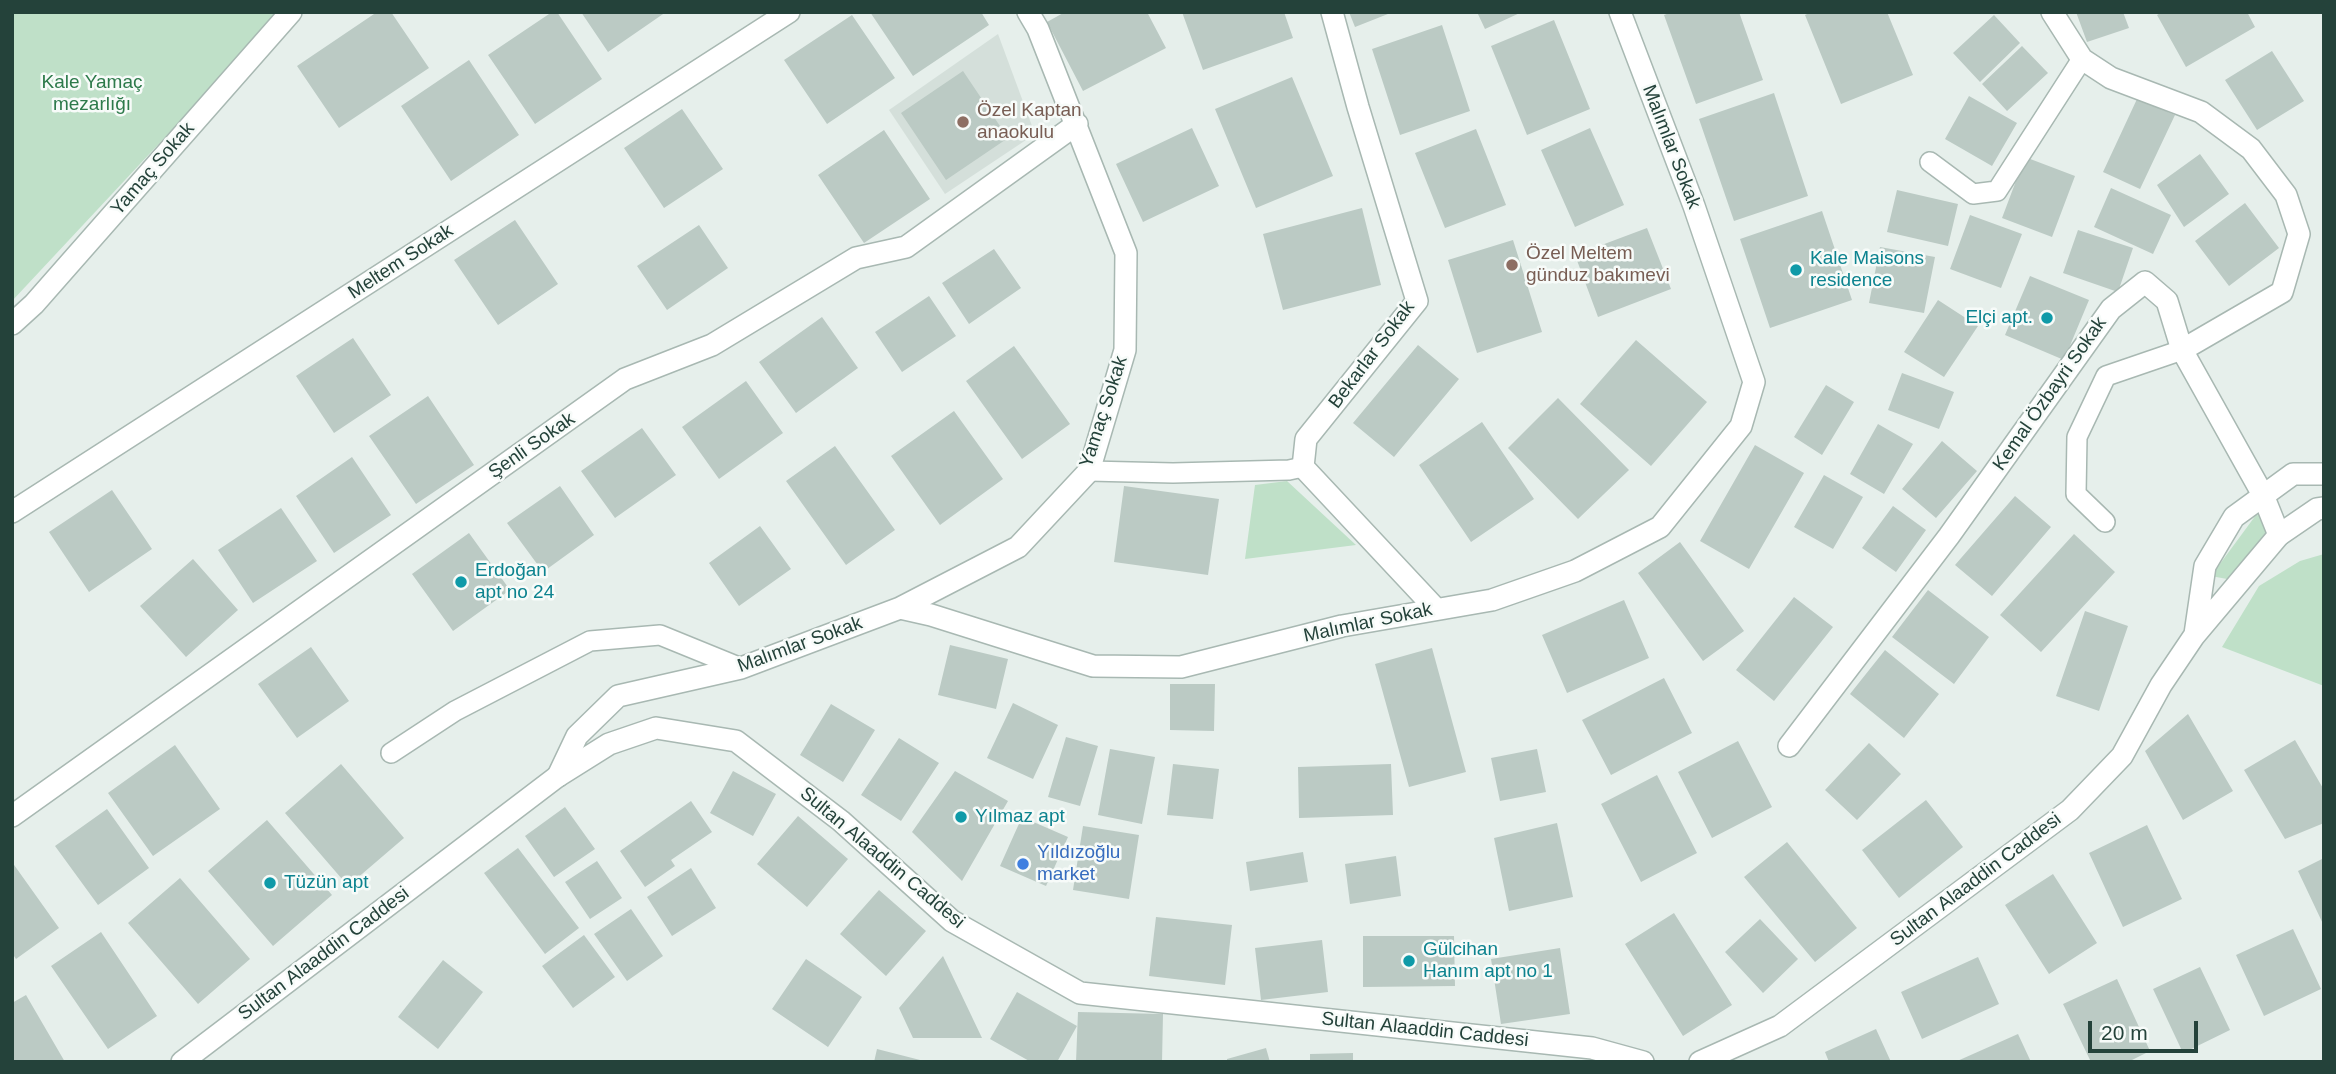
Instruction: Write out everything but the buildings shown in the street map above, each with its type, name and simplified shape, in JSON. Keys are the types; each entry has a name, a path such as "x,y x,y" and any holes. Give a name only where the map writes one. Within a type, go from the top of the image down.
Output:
{"street":[{"name":"Yamaç Sokak","path":"12,324 34,304 291,12"},
{"name":"Meltem Sokak","path":"12,512 789,12"},
{"name":"Yamaç Sokak","path":"900,608 1018,547 1089,471 1125,350 1126,253 1077,124 1038,29 1028,12"},
{"name":"Bekarlar Sokak","path":"1303,467 1306,439 1417,300 1332,12"},
{"name":"Malımlar Sokak","path":"558,776 577,736 618,696 741,668 900,608 931,615 1093,666 1181,667 1342,626 1492,600 1576,571 1660,527 1741,426 1754,382 1698,218 1620,12"},
{"path":"2052,12 2082,59 2110,78 2201,112 2251,149 2286,195 2299,234 2282,292 2182,350"},
{"name":"Şenli Sokak","path":"12,816 625,379 712,345 856,258 906,247 1077,124"},
{"name":"Kemal Özbayri Sokak","path":"1789,746 1949,536 2111,309 2145,282 2167,301 2182,350 2263,495 2279,535"},
{"path":"1303,467 1435,608"},
{"name":"Sultan Alaaddin Caddesi","path":"2194,636 2205,566 2234,517 2293,474 2324,474"},
{"name":"Sultan Alaaddin Caddesi","path":"1700,1062 1780,1026 2070,810 2122,756 2161,685 2194,636 2279,535 2317,509 2324,508"},
{"name":"Sultan Alaaddin Caddesi","path":"182,1062 558,776 609,744 656,728 736,741 841,821 952,920 1080,993 1592,1048 1643,1062"}],"lane":[{"path":"1930,162 1973,194 1997,191 2082,59"},
{"path":"2105,522 2076,494 2077,437 2106,376 2182,350"},
{"path":"1089,471 1289,470 1303,467"},
{"path":"391,752 455,711 590,641 660,635 741,668"}],"shaded area":[{"name":"Özel Kaptan anaokulu","path":"998,34 1035,134 945,194 889,110"}],"green space":[{"name":"Kale Yamaç mezarlığı","path":"12,12 282,12 12,301"},
{"path":"1287,481 1356,545 1245,559 1255,485"},
{"path":"2256,515 2268,516 2270,529 2227,579 2211,576"},
{"path":"2324,554 2324,686 2222,647 2259,586 2300,561"}],"place":[{"name":"Özel Kaptan anaokulu","path":"963,122"},
{"name":"Özel Meltem günduz bakımevi","path":"1512,265"},
{"name":"Kale Maisons residence","path":"1796,270"},
{"name":"Elçi apt.","path":"2047,318"},
{"name":"Erdoğan apt no 24","path":"461,582"},
{"name":"Yılmaz apt","path":"961,817"},
{"name":"Yıldızoğlu market","path":"1023,864"},
{"name":"Tüzün apt","path":"270,883"},
{"name":"Gülcihan Hanım apt no 1","path":"1409,961"}]}
